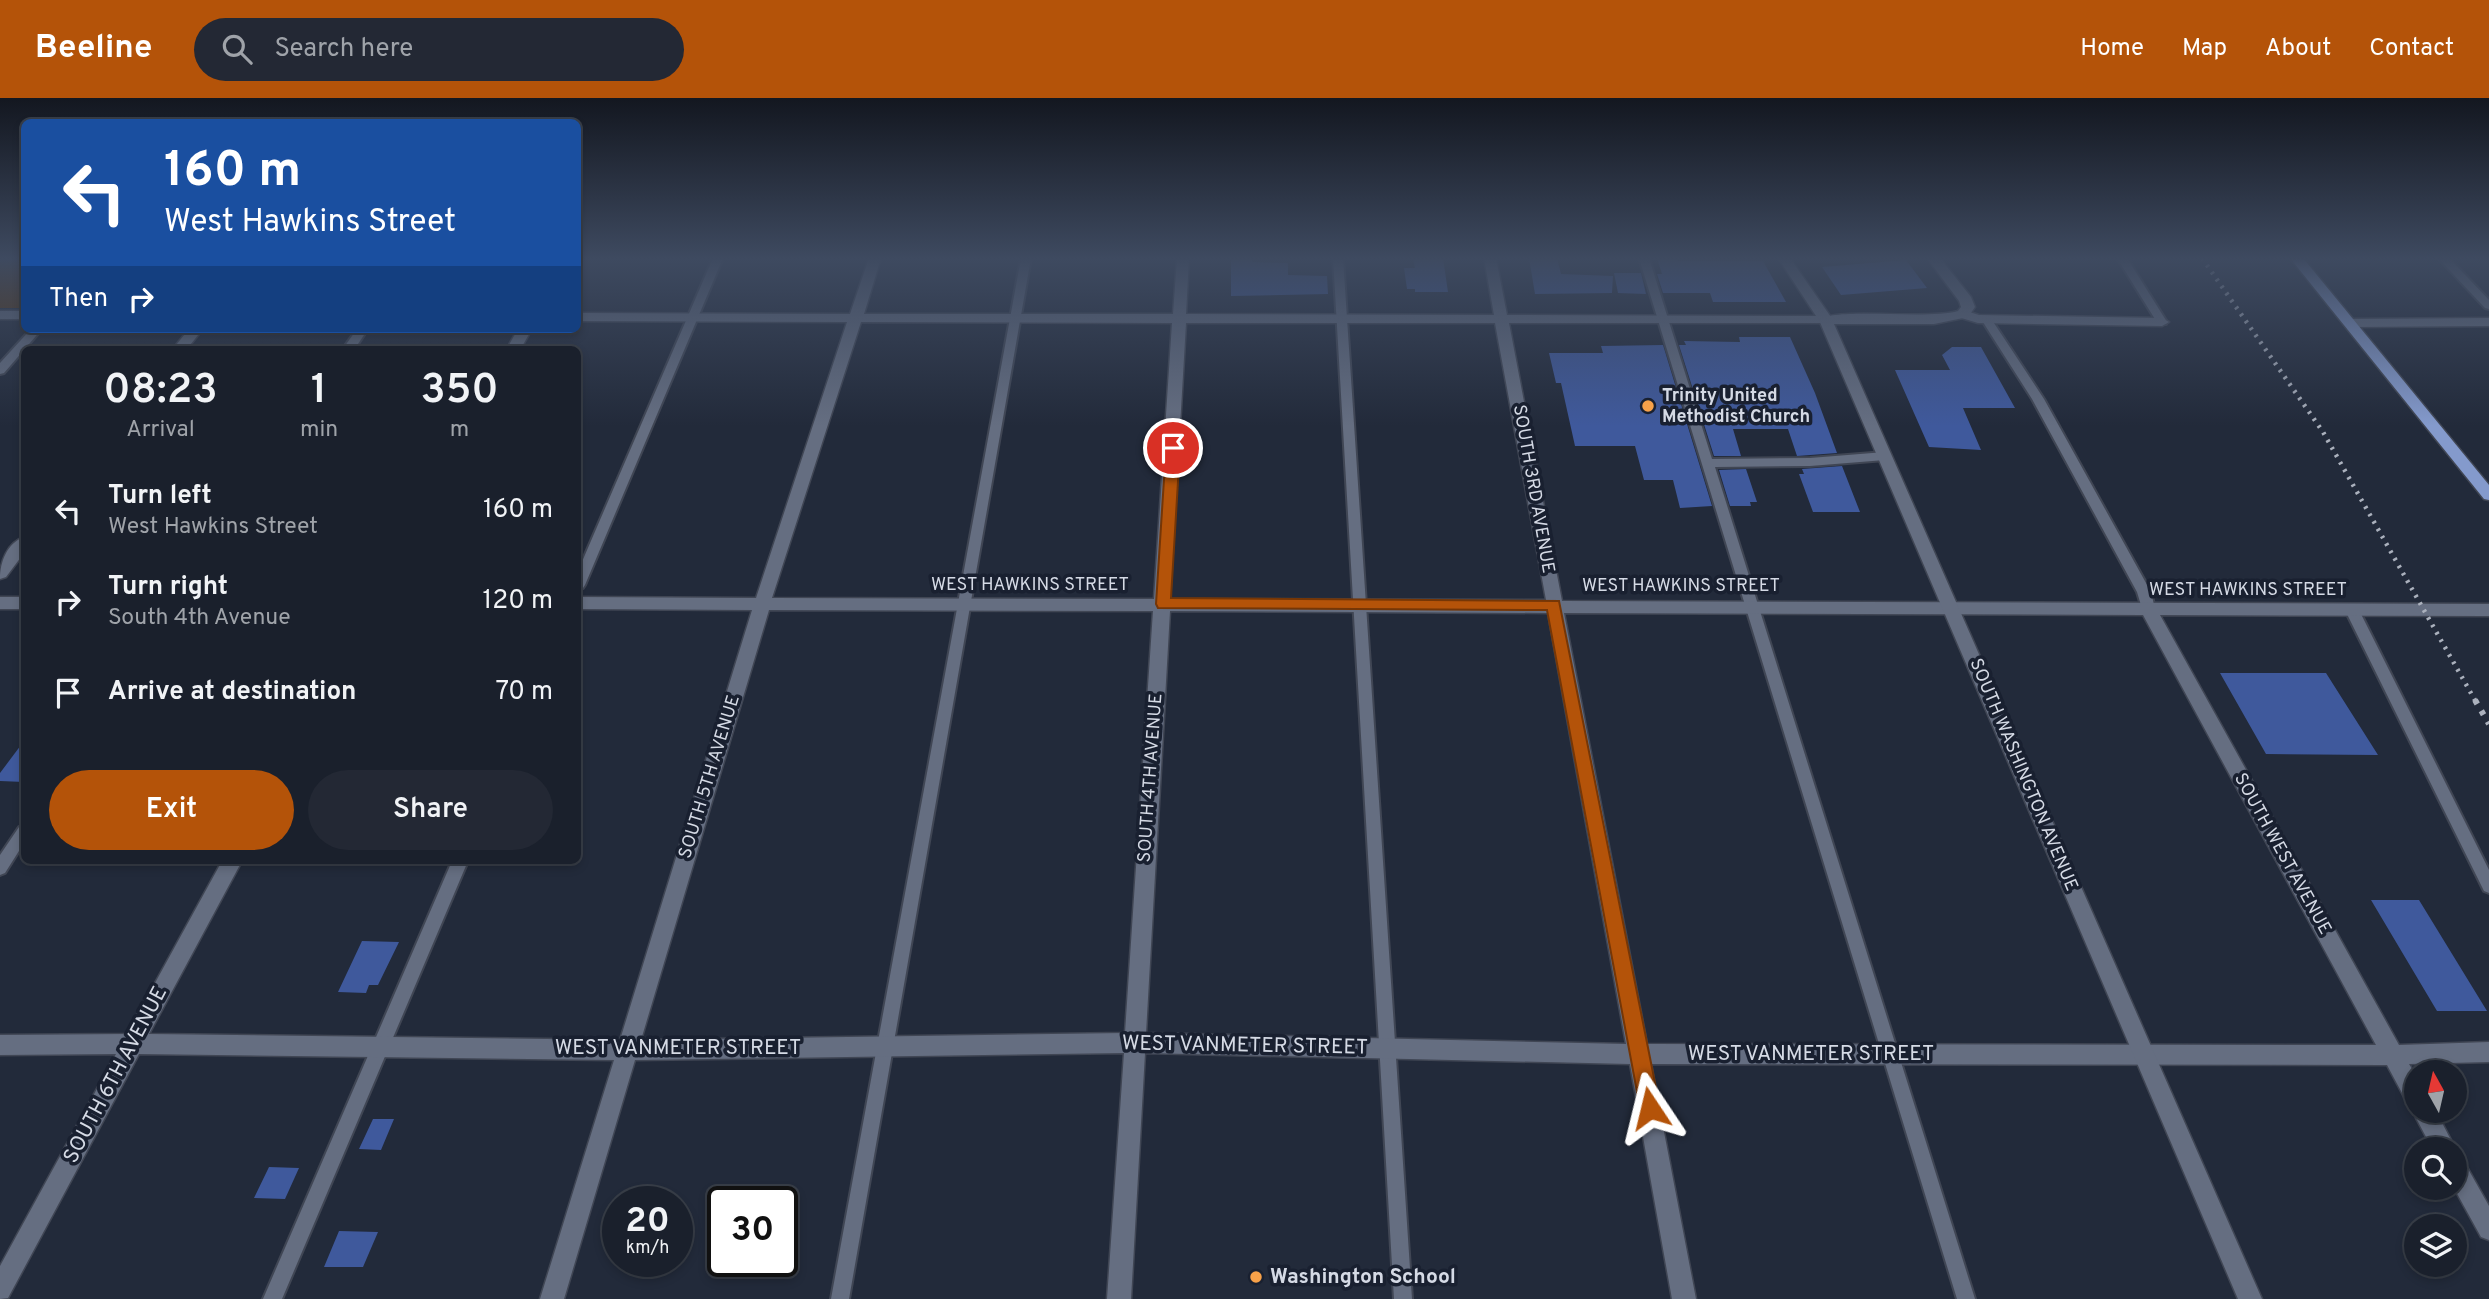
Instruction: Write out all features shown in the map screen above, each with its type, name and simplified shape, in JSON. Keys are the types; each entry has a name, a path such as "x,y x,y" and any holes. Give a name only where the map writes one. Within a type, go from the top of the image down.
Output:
{"main road":[{"path":"2343,314 2489,495"}],"street":[{"name":"SOUTH 5TH AVENUE","path":"552,1299 762,604 857,314"},
{"name":"SOUTH 4TH AVENUE","path":"1119,1299 1133,1043 1181,314"},
{"name":"SOUTH 3RD AVENUE","path":"1502,314 1553,605 1640,1054 1684,1299"},
{"name":"SOUTH WASHINGTON AVENUE","path":"1822,314 2249,1299"},
{"path":"581,317 1826,320 1849,317 1935,319 1963,314"},
{"path":"1963,314 1986,319 2162,321"},
{"path":"0,315 21,315"},
{"path":"2351,323 2489,322"},
{"path":"0,573 21,547"},
{"path":"0,603 21,603"},
{"name":"WEST HAWKINS STREET","path":"581,603 2489,610"},
{"name":"SOUTH WEST AVENUE","path":"2148,609 2404,1075"},
{"name":"SOUTH 6TH AVENUE","path":"0,1290 230,864"},
{"name":"WEST VANMETER STREET","path":"0,1045 628,1050 1133,1043 1640,1054 2393,1055 2489,1052"},
{"path":"2467,1190 2489,1229"}],"lane":[{"path":"581,578 693,314"},
{"path":"839,1299 1016,314"},
{"path":"1342,314 1403,1299"},
{"path":"1662,314 1966,1299"},
{"path":"2158,314 2162,321"},
{"path":"1986,319 2038,399 2144,592 2148,609"},
{"path":"22,346 33,333"},
{"path":"0,370 21,347"},
{"path":"1709,463 1810,462 1885,456"},
{"path":"2352,610 2489,886"},
{"path":"0,868 21,836"},
{"path":"272,1299 459,864"}],"building":[{"path":"1739,337 1790,337 1815,393 1837,453 1797,456 1788,429 1733,429 1741,456 1714,456 1679,345 1686,345 1684,341 1740,342"},
{"name":"Trinity United Methodist Church","path":"1663,345 1712,506 1680,508 1673,480 1644,480 1635,446 1575,446 1561,383 1556,383 1549,353 1603,353 1601,346"},
{"path":"1952,347 1981,347 2015,408 1963,408 1981,450 1929,447 1895,370 1950,370 1942,355"},
{"path":"1842,466 1860,512 1813,512 1799,474 1804,474 1802,469"},
{"path":"1746,469 1757,502 1750,502 1751,506 1730,506 1719,470"},
{"path":"2220,673 2326,673 2378,755 2266,754"},
{"path":"21,745 21,782 0,781 0,773"},
{"path":"2371,900 2419,900 2487,1011 2437,1011"},
{"path":"362,941 399,942 378,985 369,985 366,993 338,992"},
{"path":"373,1119 394,1119 381,1150 359,1149"},
{"path":"269,1167 299,1168 285,1199 254,1198"},
{"path":"339,1231 378,1232 363,1267 324,1267"}],"railway":[{"path":"2241,314 2323,432 2476,702"},
{"path":"2475,700 2489,724"}],"place":[{"name":"Trinity United Methodist Church","path":"1648,406"},
{"name":"Washington School","path":"1256,1277"}],"route":[{"path":"1173,448 1163,604 1553,605 1650,1108"}]}
